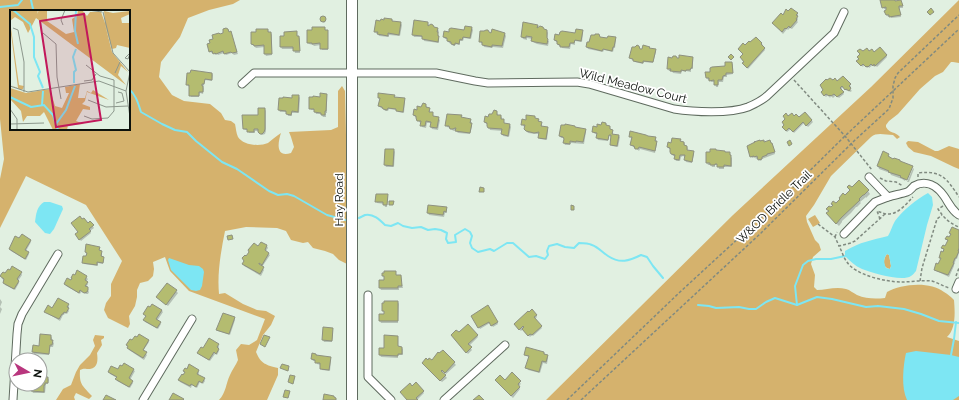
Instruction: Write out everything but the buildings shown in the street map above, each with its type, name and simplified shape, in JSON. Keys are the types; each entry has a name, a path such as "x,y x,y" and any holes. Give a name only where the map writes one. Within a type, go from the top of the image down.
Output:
{"street":[{"name":"Hay Road","path":"352,0 352,400"},
{"name":"Wild Meadow Court","path":"242,84 254,73 436,73 488,83 576,82 589,84 669,108 687,111 736,110 747,108 757,103 790,76 834,33 844,12"},
{"path":"870,173 888,197"},
{"path":"844,234 875,202 907,192 916,185 924,183 934,185 946,198 952,210 959,216"},
{"path":"13,400 18,324 24,310 58,254"},
{"path":"368,295 368,377 391,400"},
{"path":"143,400 192,319"},
{"path":"444,400 505,345"}],"path":[{"name":"W&OD Bridle Trail","path":"581,400 761,233 851,144 889,109 893,98 895,78 898,73 959,15"},
{"path":"567,400 959,29"},
{"path":"790,76 845,136 870,173"},
{"path":"880,219 877,211 885,214 893,214 917,193"},
{"path":"940,201 943,206 938,209 942,215 949,223 959,228"},
{"path":"839,246 855,241 885,214"},
{"path":"920,281 922,268 937,219 942,215"},
{"path":"818,224 835,237 846,262 850,267 859,272 886,281 931,281 955,287"}],"shaded area":[{"path":"0,0 240,0 233,4 209,10 188,18 180,37 161,62 159,77 172,95 184,101 210,104 221,113 225,120 231,121 235,124 238,137 244,142 260,145 268,143 281,133 279,148 282,153 286,154 291,153 294,147 289,132 331,130 338,127 338,91 342,86 345,91 349,265 339,260 333,254 313,248 308,242 303,243 291,240 286,231 277,228 246,227 225,231 219,270 219,294 225,293 243,304 257,310 266,311 275,316 271,325 263,335 256,352 264,363 278,368 278,375 267,400 219,400 238,360 236,350 241,344 249,345 257,340 265,319 189,291 170,271 165,257 153,262 153,276 148,281 140,283 137,290 135,306 129,316 130,324 128,328 108,318 104,310 106,303 111,296 111,284 122,261 86,205 26,176 0,228 0,179 4,159 0,119"},
{"path":"959,0 959,63 951,62 943,72 935,76 920,89 898,114 889,121 886,127 889,131 900,137 897,139 893,135 873,135 831,176 806,216 807,222 821,250 813,257 811,264 815,275 814,287 817,290 842,288 860,296 878,299 885,298 887,292 893,289 924,285 938,289 954,300 955,315 952,330 947,337 959,341 959,400 546,400 733,215 871,87"},
{"path":"908,141 918,142 935,151 949,146 959,149 959,169 931,156 914,152 908,147 906,143"},
{"path":"815,215 820,223 813,227 808,219"},
{"path":"887,254 889,255 891,266 890,269 884,265"},
{"path":"95,335 104,336 101,340 102,345 97,353 96,365 90,369 80,370 81,382 92,396 89,399 76,393 74,397 75,400 56,400 63,389 71,385 80,365 90,355 95,346 93,340"}],"water":[{"path":"928,193 932,197 933,205 916,271 912,276 901,278 873,273 857,266 845,256 845,251 856,245 888,236 898,217","holes":["887,254 889,255 891,266 890,269 886,268 884,261"]},
{"path":"44,202 50,202 62,206 63,209 54,229 50,234 45,233 35,222 38,208"},
{"path":"169,258 189,265 199,266 203,269 202,286 200,290 191,290 171,270 168,260"},
{"path":"916,351 959,357 959,396 953,400 907,400 903,383 905,358 906,353"}],"waterway":[{"path":"0,7 18,5 22,0"},
{"path":"31,0 34,10"},
{"path":"130,90 138,102 141,112 175,130 187,132 222,162 237,169 269,191 278,195 287,194 294,196 327,215 345,220"},
{"path":"359,218 365,215 371,215 376,217 385,225 391,226 398,223 412,228 421,227 428,230 441,230 447,233 446,239 448,243 456,242 455,235 465,229 470,232 472,236 470,243 472,248 478,252 490,249 494,251 507,243 513,243 529,257 536,256 545,259 548,255 547,251 549,246 557,244 574,248 579,243 587,243 596,247 608,256 621,261 632,259 641,255 647,257 663,278"},
{"path":"797,305 795,286 803,265 808,261 816,259 831,259 845,256"},
{"path":"698,305 716,308 739,307 756,309 775,298 797,305 817,297 866,307 878,306 904,309 939,321 959,323"},
{"path":"951,355 956,322"}]}
